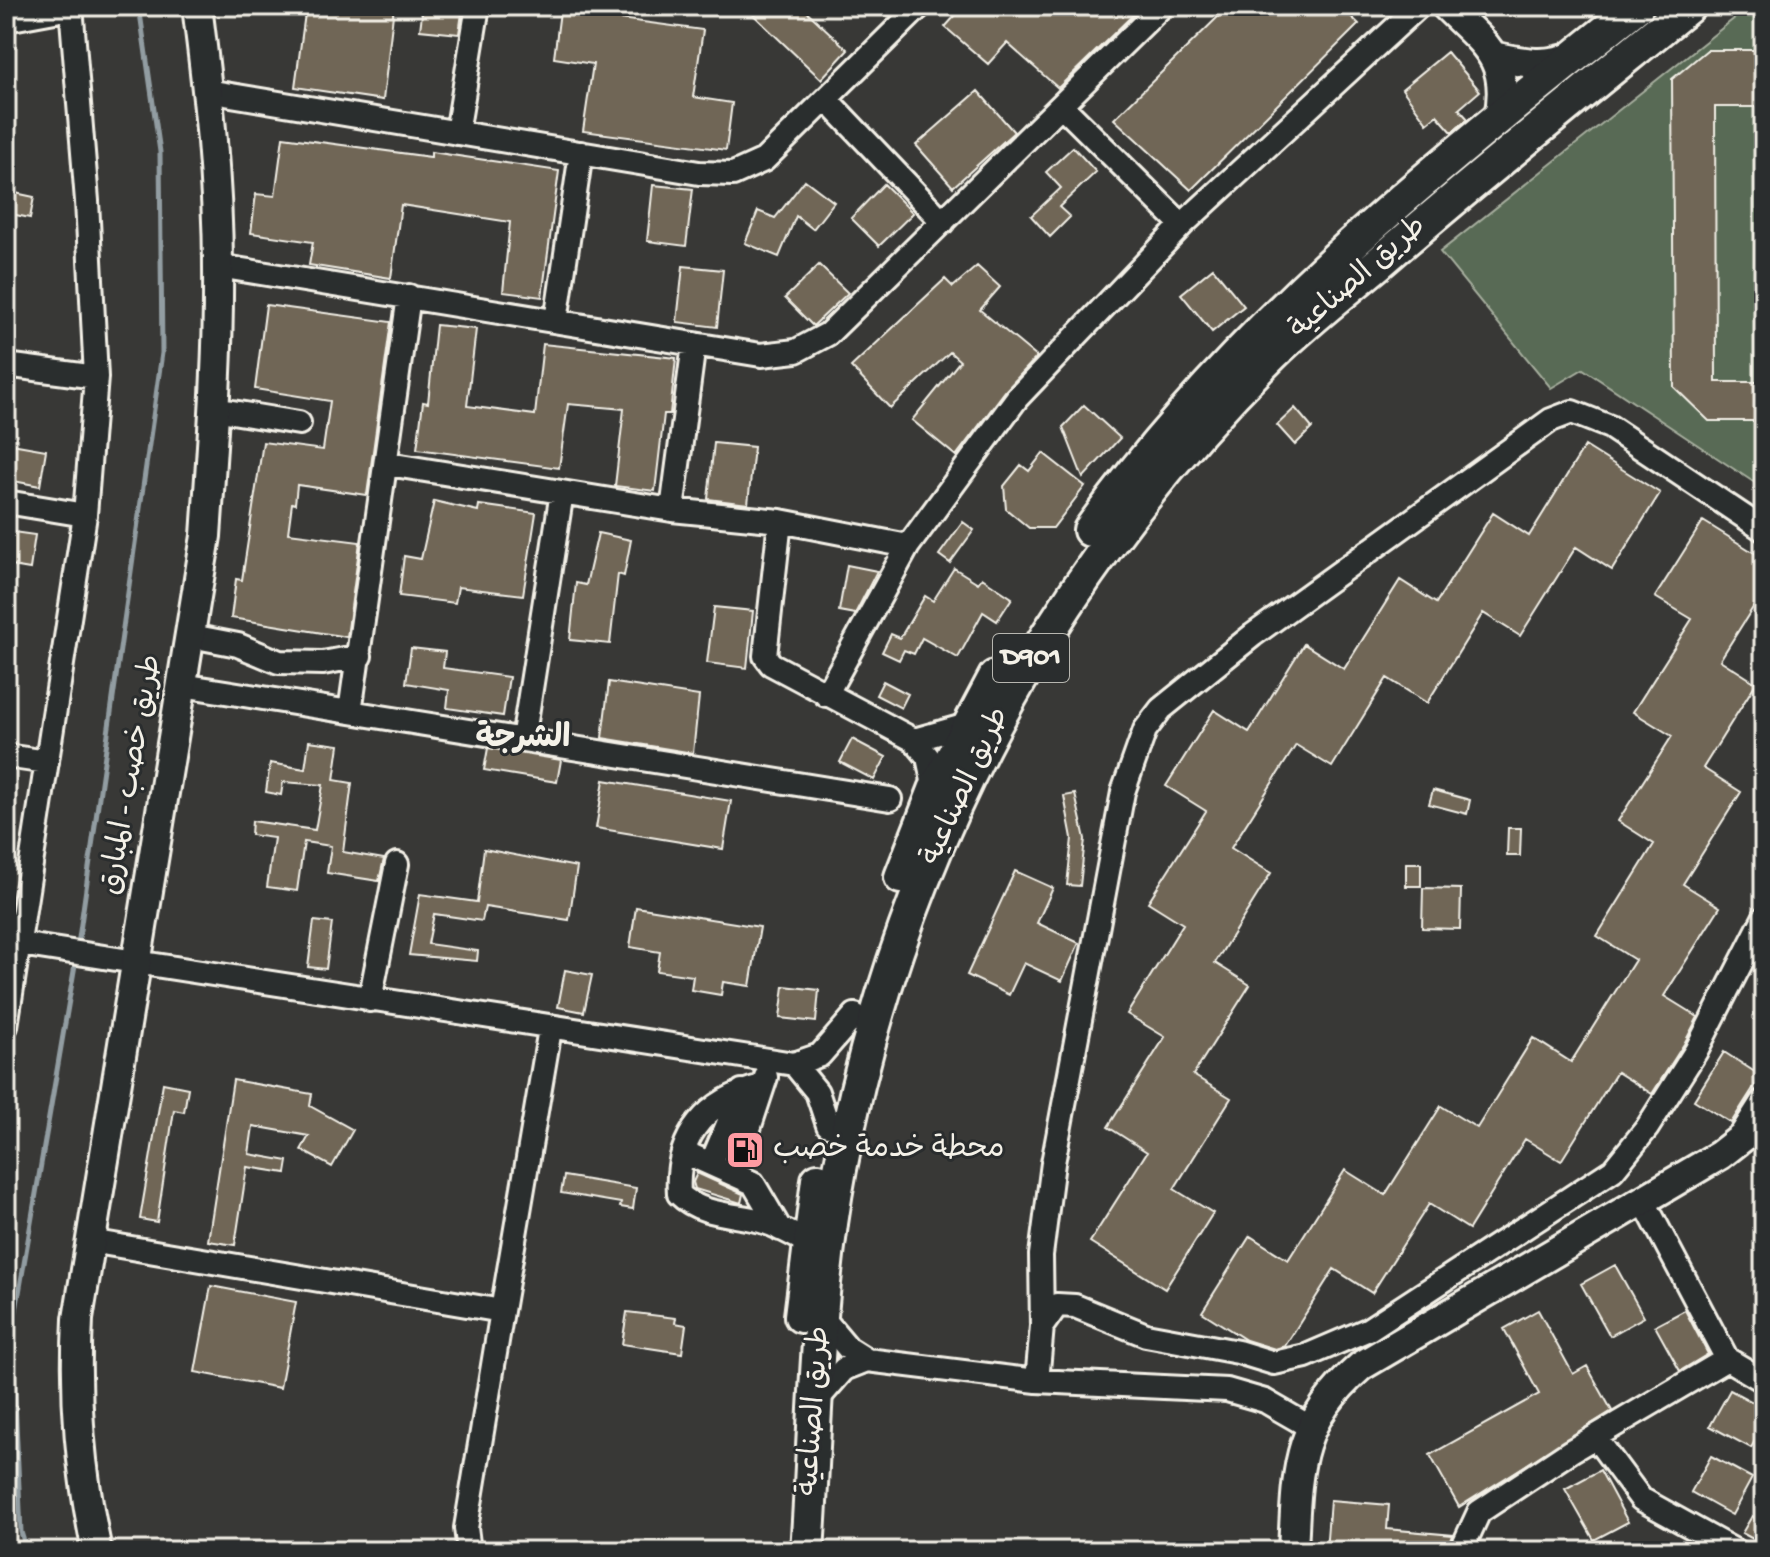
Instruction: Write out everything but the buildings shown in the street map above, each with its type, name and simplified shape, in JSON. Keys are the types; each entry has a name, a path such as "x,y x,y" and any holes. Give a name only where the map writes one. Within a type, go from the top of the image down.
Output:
{"highway":[{"name":"طريق الصناعية","path":"786,1551 794,1236 828,1125 855,1015 894,897 935,790 967,725 1064,566 1120,489 1254,333 1329,263 1499,117 1637,6"},
{"name":"طريق الصناعية","path":"807,1551 822,1317 839,1172 853,1110 913,903 964,782 993,726 1083,577 1137,502 1273,354 1466,187 1689,6"}],"main road":[{"name":"طريق خصب - المبارق","path":"97,1551 84,1489 75,1394 78,1319 126,959 182,685 206,536 218,266 207,91 197,6"},
{"path":"1446,6 1497,57 1503,82 1499,117"},
{"path":"1497,57 1538,65 1575,56"},
{"path":"1293,1551 1298,1465 1310,1427 1337,1387 1361,1366 1644,1202 1743,1137 1764,1104"}],"street":[{"path":"457,133 478,6"},
{"path":"207,91 699,173 733,174 764,160 920,6"},
{"path":"218,266 761,355 796,351 828,334 1162,6"},
{"path":"826,695 908,546 1017,398 1182,225 1419,6"},
{"path":"6,20 71,7 87,201 96,377 85,515 22,944 6,1026"},
{"path":"826,99 943,222"},
{"path":"1062,106 1182,225"},
{"path":"556,321 581,153"},
{"path":"350,712 388,464 409,296"},
{"path":"672,510 694,344"},
{"path":"6,365 96,377"},
{"path":"214,409 299,423"},
{"path":"1037,1381 1042,1326 1041,1255 1053,1163 1123,792 1145,730 1161,709 1253,635 1551,420 1572,412 1610,427 1764,530"},
{"path":"388,464 672,510 780,521 908,546"},
{"path":"523,740 562,492"},
{"path":"6,502 85,515"},
{"path":"780,521 765,656 771,664 914,740 928,757 935,790"},
{"path":"191,636 238,645 279,662 323,663 360,656"},
{"path":"182,685 890,799"},
{"path":"914,740 967,725"},
{"path":"6,756 47,762"},
{"path":"370,1000 397,864"},
{"path":"1042,1326 1057,1305 1075,1306 1146,1335 1238,1352 1274,1363 1306,1356 1369,1329 1613,1170 1647,1128 1696,1051 1764,918"},
{"path":"22,944 550,1029 783,1062 820,1055 855,1015"},
{"path":"469,1551 466,1528 550,1029"},
{"path":"711,1164 752,1089 783,1062"},
{"path":"783,1062 817,1092 828,1125"},
{"path":"752,1089 719,1101 710,1109 684,1152 678,1174 679,1194 687,1202 713,1212 763,1221 794,1236"},
{"path":"734,1174 752,1089"},
{"path":"684,1152 753,1183 794,1236"},
{"path":"1644,1202 1727,1359 1764,1381"},
{"path":"90,1241 502,1311"},
{"path":"822,1317 848,1348 867,1360 1037,1381 1227,1390 1265,1401 1310,1427"},
{"path":"1461,1551 1479,1512 1595,1437 1727,1359"},
{"path":"817,1400 844,1369 867,1360"},
{"path":"1595,1437 1641,1499 1735,1551"}],"green space":[{"path":"1750,6 1764,6 1764,489 1583,369 1551,388 1440,252"}],"waterway":[{"path":"78,945 162,353 160,152 139,6"},
{"path":"27,1551 21,1532 12,1334 76,959"}],"place":[{"name":"محطة خدمة خصب","path":"745,1150"}],"district":[{"name":"الشرجة","path":"523,740"}]}
